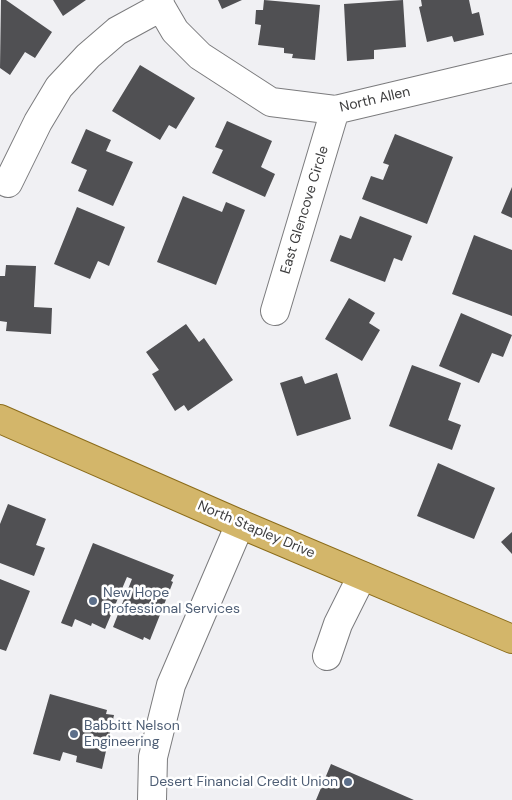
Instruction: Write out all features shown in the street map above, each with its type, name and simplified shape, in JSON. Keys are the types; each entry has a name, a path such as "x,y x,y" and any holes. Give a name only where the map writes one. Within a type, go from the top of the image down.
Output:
{"main road":[{"name":"North Stapley Drive","path":"0,419 240,524 512,639"}],"street":[{"name":"North Allen","path":"160,3 175,31 200,56 271,102 335,110 512,68"},
{"path":"8,183 38,122 59,87 88,56 117,31 160,3"},
{"name":"East Glencove Circle","path":"275,311 335,110"},
{"path":"152,800 153,756 171,685 240,524"},
{"path":"327,656 338,624 362,576"}],"building":[{"path":"1,0 6,0 52,32 35,58 25,52 10,75 0,68"},
{"path":"53,0 86,0 63,16"},
{"path":"218,0 242,0 222,9"},
{"path":"264,0 320,5 315,60 292,58 293,54 284,53 284,48 258,45 261,25 255,24 256,10 263,10"},
{"path":"403,0 406,47 374,50 374,59 347,61 344,4"},
{"path":"421,0 469,0 472,14 479,12 484,35 454,42 452,36 427,42 419,7 422,6"},
{"path":"140,65 195,98 176,129 169,125 160,140 112,111"},
{"path":"227,121 272,141 261,167 275,174 265,197 212,173 223,150 215,147"},
{"path":"86,129 111,140 106,151 133,162 113,206 78,191 87,170 71,163"},
{"path":"395,134 453,157 427,224 362,199 371,176 383,180 389,165 383,163"},
{"path":"512,187 512,218 501,213"},
{"path":"183,196 222,212 226,202 245,210 216,285 157,262"},
{"path":"77,207 125,227 109,266 98,261 90,279 54,264"},
{"path":"360,216 412,236 402,261 394,258 385,282 330,261 340,235 351,239"},
{"path":"474,235 512,250 512,316 452,294"},
{"path":"6,265 36,266 34,307 52,308 51,334 6,331 7,322 0,321 0,276 5,276"},
{"path":"349,298 375,313 369,323 380,330 362,361 325,339"},
{"path":"461,313 512,335 503,357 492,353 479,383 439,366"},
{"path":"186,324 199,342 204,338 233,380 188,411 184,405 175,411 152,374 159,370 146,352"},
{"path":"412,365 461,383 448,420 461,425 452,450 389,426"},
{"path":"337,373 351,419 297,436 280,383 302,376 305,384"},
{"path":"438,463 495,488 474,539 417,516"},
{"path":"8,504 46,519 36,545 45,548 34,576 0,563 0,524"},
{"path":"512,532 512,554 501,542"},
{"name":"New Hope Professional Services","path":"93,543 174,575 150,640 144,637 143,640 113,627 132,579 127,577 105,629 92,623 91,626 75,619 72,627 61,623"},
{"path":"0,579 30,591 6,651 0,649"},
{"name":"Babbitt Nelson Engineering","path":"50,694 107,710 106,714 114,715 102,769 76,762 77,756 63,752 60,761 33,754"},
{"name":"Desert Financial Credit Union","path":"331,764 414,800 316,800"}],"place":[{"name":"New Hope Professional Services","path":"93,601"},
{"name":"Babbitt Nelson Engineering","path":"74,734"},
{"name":"Desert Financial Credit Union","path":"348,782"}]}
